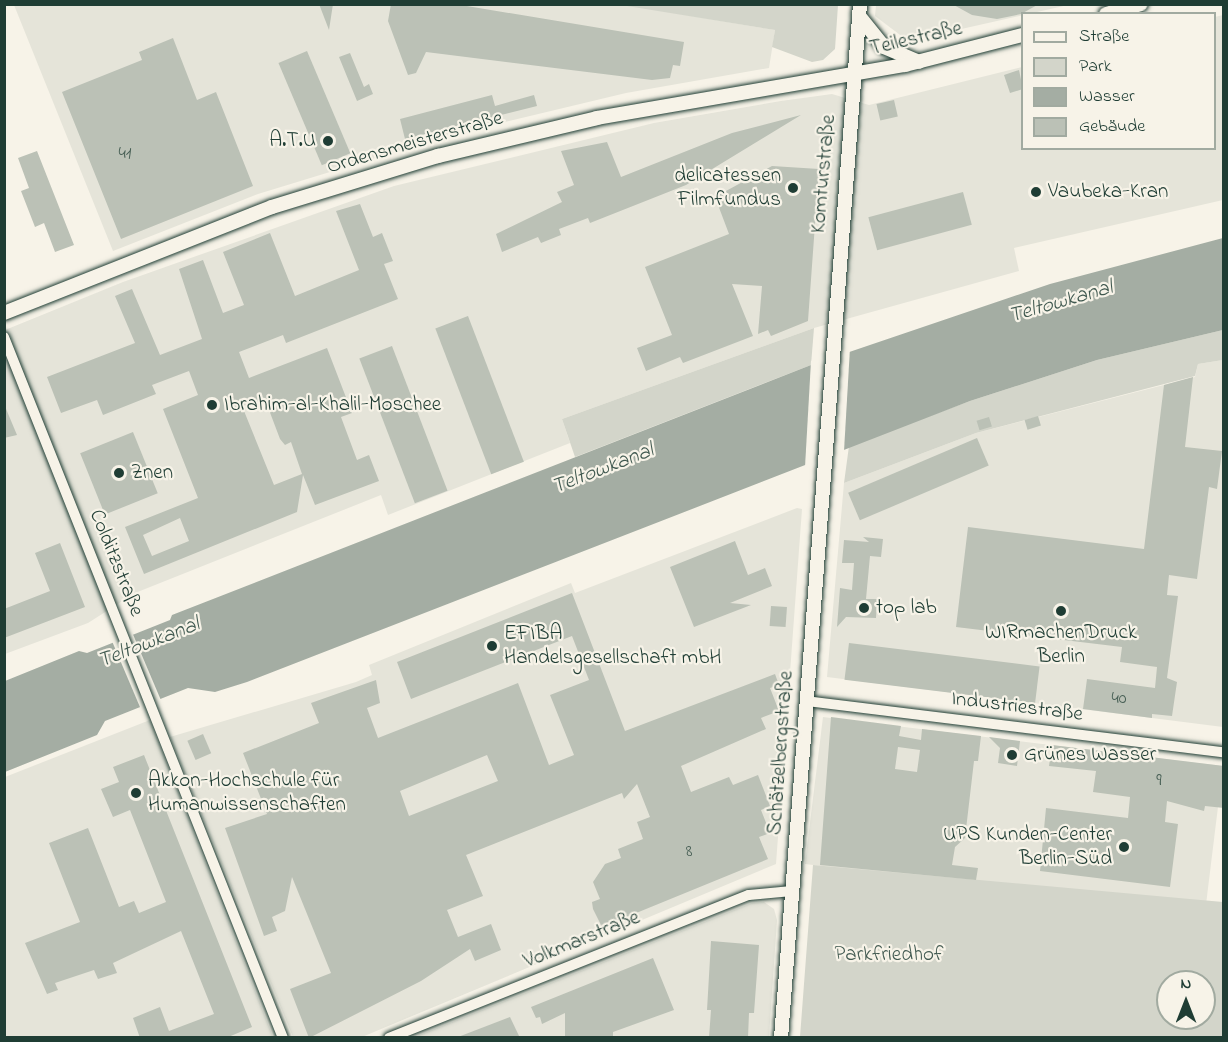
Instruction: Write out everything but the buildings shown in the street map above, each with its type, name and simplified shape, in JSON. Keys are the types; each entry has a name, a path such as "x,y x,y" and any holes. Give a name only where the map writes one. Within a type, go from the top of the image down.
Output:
{"street":[{"path":"1113,12 1139,5"},
{"path":"860,10 884,47 919,62"},
{"name":"Komturstraße","path":"823,472 860,10"},
{"name":"Teilestraße","path":"854,74 919,62 1021,36"},
{"name":"Ordensmeisterstraße","path":"4,313 272,207 393,169 597,117 750,88 854,74"},
{"name":"Colditzstraße","path":"4,337 283,1038"},
{"name":"Schätzelbergstraße","path":"781,1038 823,472"},
{"name":"Industriestraße","path":"806,701 1224,752"},
{"name":"Volkmarstraße","path":"389,1038 749,895 768,891 792,891"}],"shaded area":[{"path":"621,4 775,30 769,68 626,93 451,135 258,194 113,251 14,5"},
{"path":"876,5 1068,5 1037,12 1021,12 1021,16 908,41 875,16"},
{"path":"1223,15 1223,200 1014,248 1019,271 814,328 562,419 570,443 388,515 381,495 135,593 88,623 5,654 5,330 123,282 394,186 654,123 781,101 832,94 869,105 1021,67 1021,150 1216,150 1216,17"},
{"path":"1223,360 1223,727 827,677 844,483 976,433 1195,377 1198,364"},
{"path":"797,508 802,509 776,864 362,1037 293,1037 170,737 356,682 372,675 369,665 571,583 575,593"},
{"path":"823,717 1223,766 1205,913 805,864"},
{"path":"150,720 273,1037 5,1038 5,777"},
{"path":"764,902 774,909 777,920 769,1037 412,1038 752,903"}],"green space":[{"path":"621,5 838,5 835,49 823,60 812,62 772,47 775,30"},
{"path":"814,328 811,365 575,457 562,419"},
{"path":"1223,330 1223,360 1198,364 1195,376 976,433 844,483 849,446 970,401 1097,360"},
{"name":"Parkfriedhof","path":"813,865 1223,902 1223,1037 800,1037"}],"water":[{"name":"Teltowkanal","path":"1223,238 1223,330 1097,360 970,401 247,682 215,692 188,688 105,721 97,735 5,772 5,681 79,651 87,653 170,620 172,615 811,365 1050,284"}],"pier":[{"path":"850,348 844,451 805,467 811,361"},
{"path":"132,632 162,702 141,711 112,641"}],"place":[{"name":"A.T.U","path":"328,141"},
{"name":"delicatessen Filmfundus","path":"793,188"},
{"name":"Vaubeka-Kran","path":"1036,192"},
{"name":"Ibrahim-al-Khalil-Moschee","path":"212,405"},
{"name":"Znen","path":"119,473"},
{"name":"top lab","path":"864,608"},
{"name":"WIRmachenDruck Berlin","path":"1061,611"},
{"name":"EFIBA Handelsgesellschaft mbH","path":"492,646"},
{"name":"Grünes Wasser","path":"1012,755"},
{"name":"Akkon-Hochschule für Humanwissenschaften","path":"136,793"},
{"name":"UPS Kunden-Center Berlin-Süd","path":"1124,847"}]}
